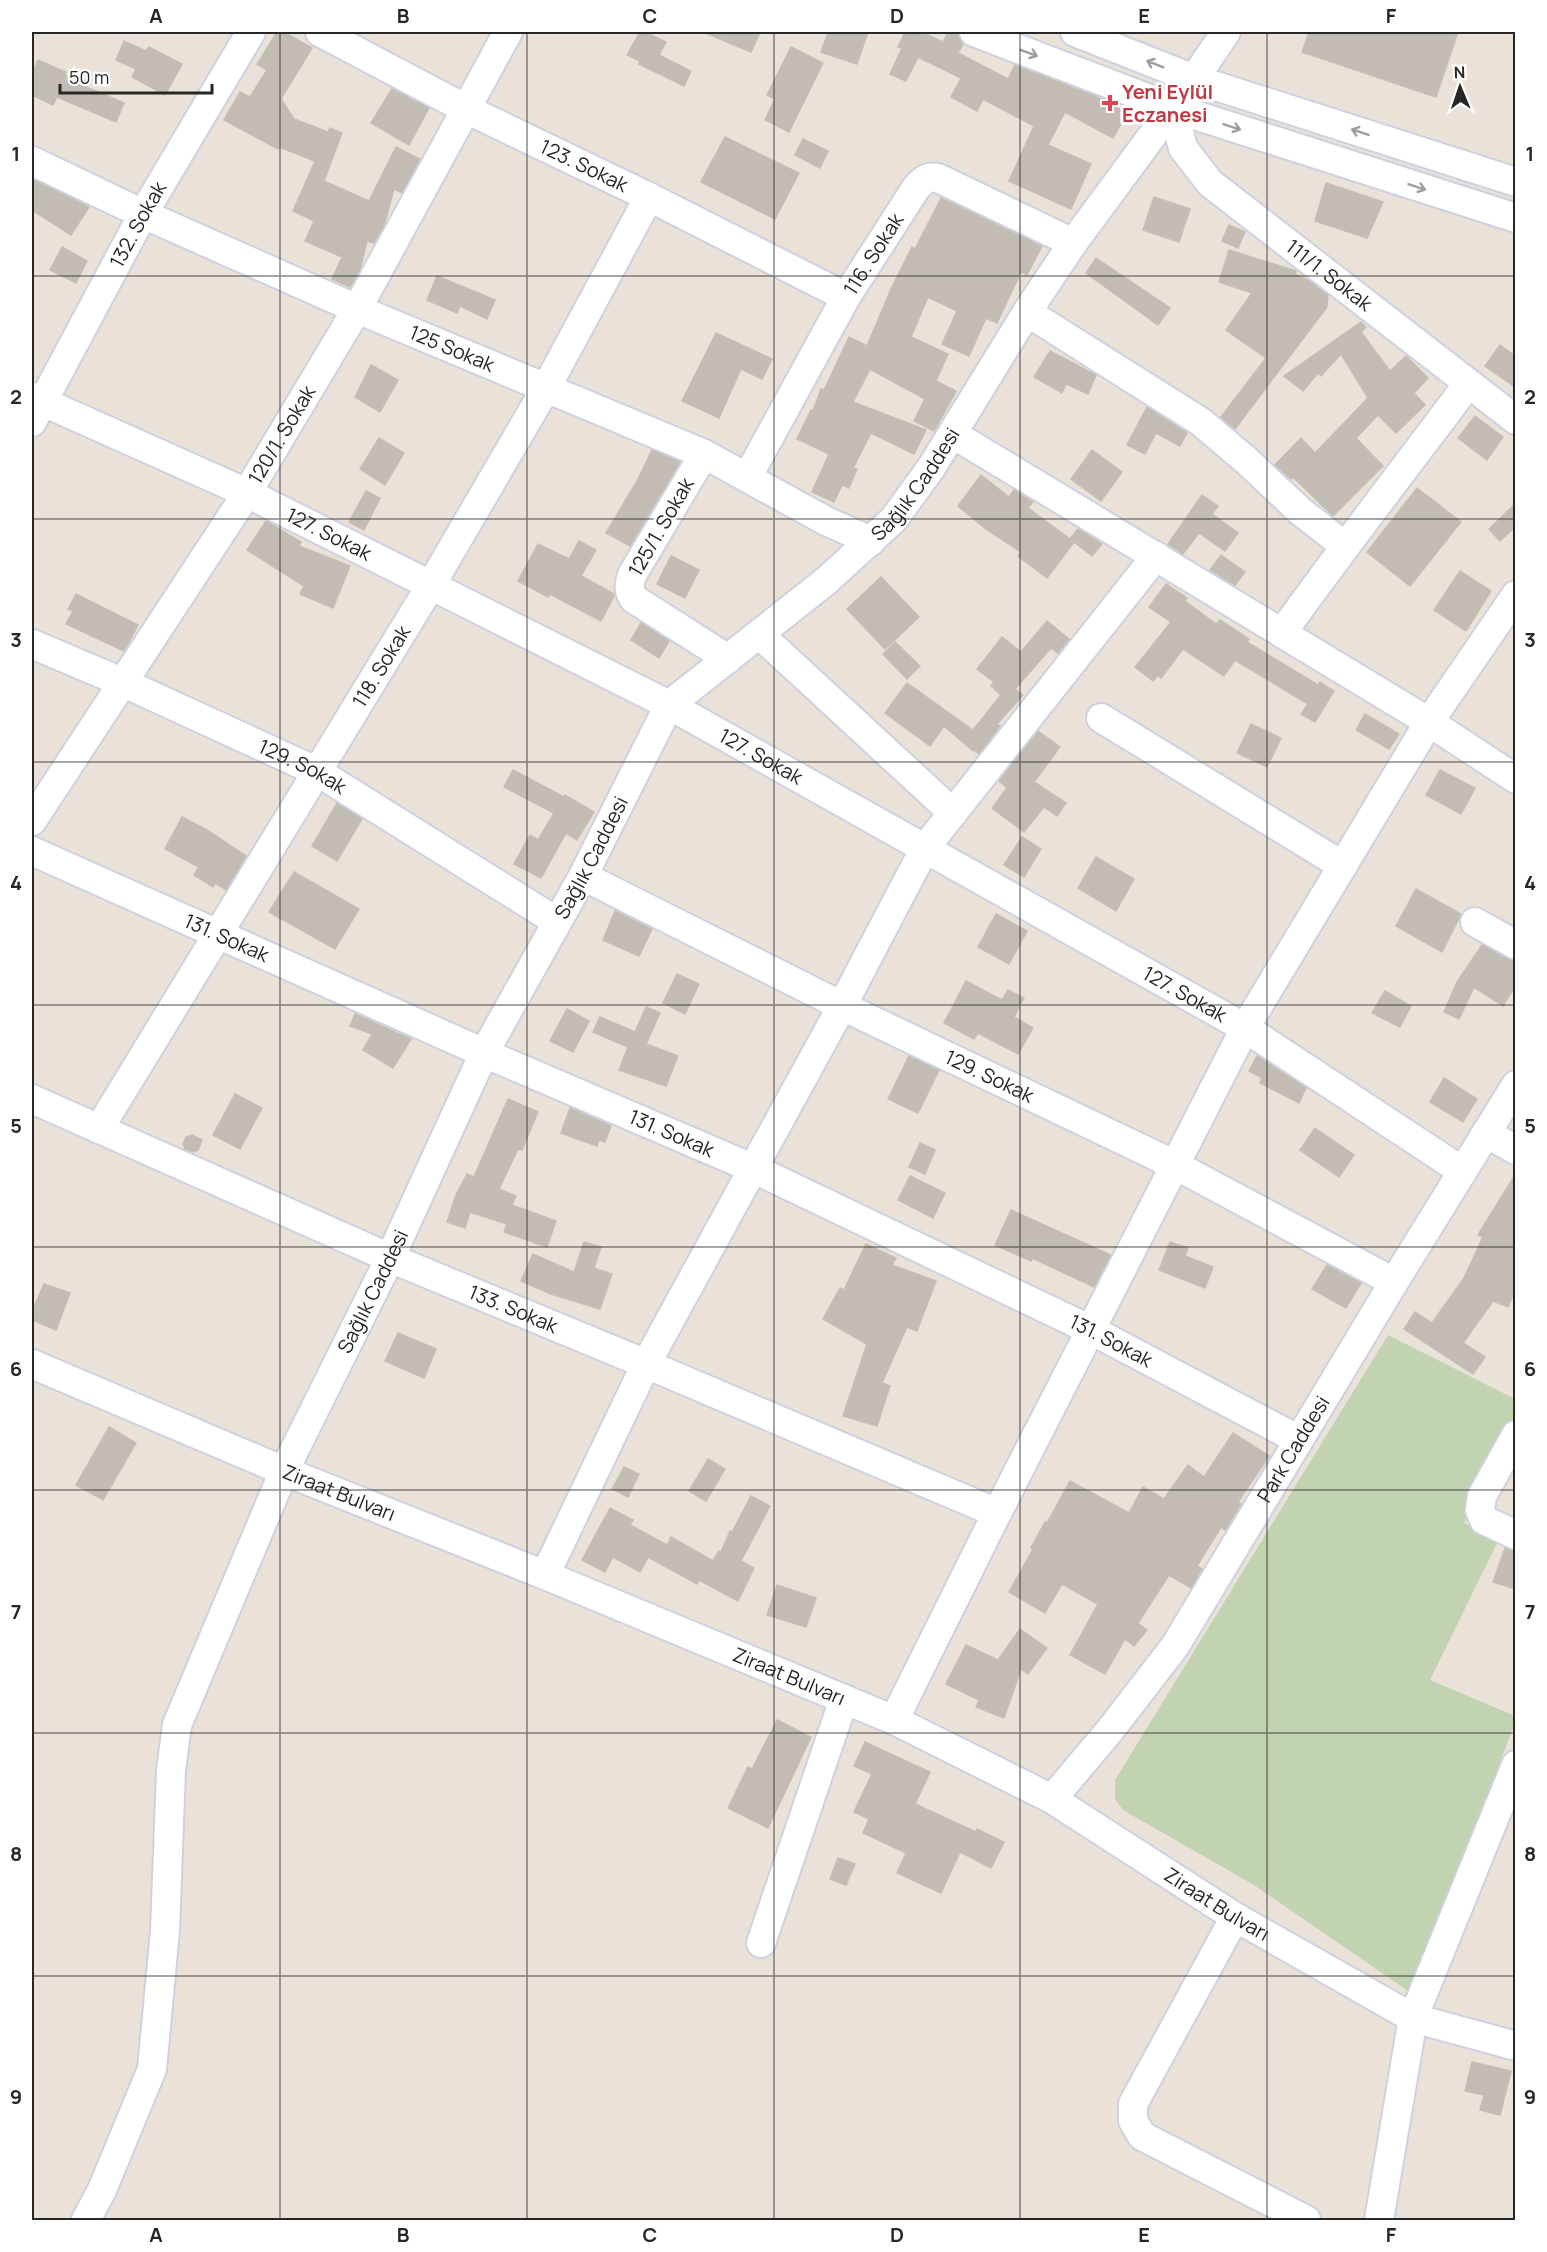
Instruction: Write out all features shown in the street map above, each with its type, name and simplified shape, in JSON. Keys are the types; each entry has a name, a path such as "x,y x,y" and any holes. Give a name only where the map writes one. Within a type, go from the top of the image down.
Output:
{"street":[{"name":"132. Sokak","path":"35,406 143,214 251,32"},
{"name":"123. Sokak","path":"320,32 466,109 649,197 846,297"},
{"name":"120/1. Sokak","path":"32,821 247,493 357,309 508,32"},
{"path":"974,32 1173,108 1515,218"},
{"path":"1075,32 1194,79 1515,182"},
{"name":"Sağlık Caddesi","path":"86,2220 102,2190 152,2069 165,1931 171,1770 177,1725 284,1471 390,1258 484,1053 583,876 669,705 826,581 894,519 913,495 1027,312 1073,243 1226,32"},
{"name":"111/1. Sokak","path":"1173,108 1183,148 1210,183 1515,420"},
{"name":"125 Sokak","path":"32,161 143,214 357,309 704,454 748,476 826,521 871,541"},
{"name":"116. Sokak","path":"748,476 846,297 916,188 930,177 938,178 1073,243"},
{"name":"118. Sokak","path":"99,1129 430,585 546,388 649,197"},
{"path":"1027,312 1201,422 1300,511 1345,546"},
{"path":"1282,633 1468,384"},
{"name":"127. Sokak","path":"35,406 247,493 669,705 1245,1028 1462,1171"},
{"path":"952,434 1429,722 1515,779"},
{"name":"125/1. Sokak","path":"704,454 632,575 629,584 630,593 634,599 728,659"},
{"path":"545,1575 646,1364 842,1006 925,848 1156,556"},
{"path":"894,1720 1245,1028 1429,722 1515,595"},
{"path":"759,634 953,813"},
{"name":"129. Sokak","path":"32,644 124,683 316,771 556,921"},
{"path":"1101,718 1343,866"},
{"name":"131. Sokak","path":"32,850 484,1053 752,1168 1091,1330 1299,1440"},
{"name":"129. Sokak","path":"583,876 842,1006 1175,1165 1394,1282"},
{"path":"1475,922 1515,945"},
{"name":"Park Caddesi","path":"1052,1800 1175,1646 1515,1085"},
{"name":"133. Sokak","path":"32,1099 390,1258 997,1513"},
{"path":"1486,1132 1515,1150"},
{"name":"Ziraat Bulvarı","path":"32,1364 284,1471 545,1575 894,1720 1052,1800 1235,1917 1413,2018 1515,2046"},
{"path":"1515,1435 1482,1496 1480,1510 1484,1520 1515,1535"},
{"path":"761,1943 844,1699"},
{"path":"1379,2220 1413,2018 1515,1765"},
{"path":"1235,1917 1133,2104 1133,2121 1142,2136 1306,2220"}],"green space":[{"path":"1388,1335 1515,1399 1515,1418 1464,1523 1499,1539 1430,1680 1515,1716 1515,1723 1411,1993 1254,1885 1123,1810 1115,1799 1115,1780"}],"building":[{"path":"277,32 284,32 312,48 281,99 294,119 328,132 330,128 342,133 324,181 369,201 396,147 420,159 402,193 394,189 384,226 374,243 367,241 360,270 350,287 332,279 342,257 305,241 314,221 293,211 315,161 279,147 278,149 224,120 240,92 250,97 267,70 257,64"},
{"path":"640,32 666,42 659,55 691,71 684,86 639,64 640,61 627,55"},
{"path":"703,32 760,32 751,52"},
{"path":"828,32 868,32 857,64 821,52"},
{"path":"905,32 921,32 943,42 948,32 956,32 963,44 958,53 1008,79 1015,65 1100,98 1127,113 1113,138 1065,112 1048,145 1091,164 1071,209 1009,181 1034,126 983,99 977,111 951,97 961,78 918,57 906,81 890,74 902,48 898,47"},
{"path":"1309,32 1458,32 1436,97 1302,52"},
{"path":"124,41 146,51 149,47 182,64 165,95 132,77 136,69 116,60"},
{"path":"791,47 823,63 789,132 765,120 775,99 767,95"},
{"path":"38,60 68,73 65,78 124,103 116,122 57,97 53,105 32,95 32,74"},
{"path":"392,89 429,108 409,145 371,123"},
{"path":"725,137 799,173 775,219 701,182"},
{"path":"803,139 828,151 820,168 795,155"},
{"path":"32,179 89,207 71,235 32,210"},
{"path":"1326,183 1383,202 1367,238 1315,221"},
{"path":"1154,197 1190,209 1179,242 1143,230"},
{"path":"941,198 1042,246 1027,275 1021,272 997,323 986,318 969,356 942,344 957,311 928,297 911,337 948,354 936,381 956,391 934,431 914,421 925,399 870,369 853,402 926,430 914,454 871,433 853,468 857,469 849,488 842,485 834,502 812,492 829,454 797,439 849,337 867,346 912,247 915,249"},
{"path":"1229,225 1245,232 1238,248 1222,241"},
{"path":"62,247 87,261 76,283 50,270"},
{"path":"1229,250 1296,271 1295,274 1311,282 1328,295 1327,307 1235,429 1221,417 1266,358 1226,330 1252,293 1219,282"},
{"path":"1096,258 1170,308 1158,325 1086,273"},
{"path":"437,276 495,300 487,319 460,306 457,313 427,300"},
{"path":"1361,322 1366,327 1361,332 1390,371 1406,356 1428,378 1414,393 1425,405 1396,433 1378,415 1356,438 1383,466 1333,516 1293,477 1291,479 1275,465 1301,438 1315,453 1368,398 1341,354 1321,376 1318,373 1303,391 1284,376"},
{"path":"716,333 772,359 762,379 741,369 719,418 682,401"},
{"path":"1500,345 1515,356 1515,387 1485,366"},
{"path":"1050,351 1096,375 1088,394 1066,384 1062,393 1034,377"},
{"path":"371,365 398,380 380,412 355,397"},
{"path":"1147,407 1187,433 1180,446 1156,433 1145,454 1127,445"},
{"path":"1475,416 1503,437 1487,460 1458,438"},
{"path":"379,438 404,453 385,485 360,469"},
{"path":"652,450 680,462 630,546 606,533 637,481"},
{"path":"1092,450 1122,472 1101,501 1071,479"},
{"path":"981,475 1009,497 1014,490 1033,502 1028,508 1070,539 1078,529 1102,544 1092,556 1074,542 1047,578 1018,556 1021,552 987,530 958,506"},
{"path":"1417,488 1461,522 1410,586 1367,552"},
{"path":"366,491 380,498 364,530 349,522"},
{"path":"1202,495 1218,506 1212,514 1238,533 1225,551 1199,533 1183,554 1168,544"},
{"path":"1515,504 1515,527 1500,541 1489,529"},
{"path":"266,521 301,542 299,546 350,566 333,608 300,594 304,586 247,550"},
{"path":"579,541 596,550 581,576 614,594 601,621 550,594 548,597 518,581 538,544 569,559"},
{"path":"1221,555 1245,572 1235,585 1210,570"},
{"path":"671,556 699,570 685,598 657,584"},
{"path":"1460,571 1491,591 1466,631 1434,610"},
{"path":"881,577 919,617 885,649 847,609"},
{"path":"1166,584 1187,598 1185,601 1216,624 1220,620 1249,639 1247,642 1318,685 1320,682 1334,691 1315,722 1301,714 1308,704 1235,660 1224,676 1183,649 1161,678 1158,675 1153,681 1135,667 1171,622 1149,607"},
{"path":"76,594 138,625 124,651 66,624 73,611 68,609"},
{"path":"1047,621 1069,639 1058,653 1051,648 1015,689 1023,695 997,724 1000,726 979,754 944,726 930,746 885,713 907,683 973,730 1001,695 991,686 994,682 977,669 1002,637 1021,652"},
{"path":"641,623 669,641 659,658 631,640"},
{"path":"895,642 920,666 907,679 883,654"},
{"path":"1365,714 1399,734 1389,749 1356,730"},
{"path":"1251,724 1281,738 1267,767 1237,753"},
{"path":"1038,731 1060,747 1034,782 1066,803 1057,816 1044,807 1024,832 992,808 1007,788 999,781"},
{"path":"513,770 594,812 577,840 566,833 541,878 514,864 530,835 538,840 554,813 504,787"},
{"path":"1440,770 1475,788 1461,814 1426,795"},
{"path":"337,803 362,819 337,861 312,846"},
{"path":"182,817 207,830 246,856 226,890 215,883 213,887 194,875 199,867 165,849"},
{"path":"1022,837 1041,849 1024,877 1004,865"},
{"path":"1096,857 1134,879 1116,911 1078,888"},
{"path":"294,872 359,909 335,949 269,912"},
{"path":"1416,889 1461,914 1442,952 1396,926"},
{"path":"615,911 652,929 639,956 603,940"},
{"path":"996,914 1027,931 1009,964 978,947"},
{"path":"1482,945 1515,961 1515,986 1503,1006 1474,987 1459,1019 1444,1012 1457,982"},
{"path":"677,974 699,984 685,1014 663,1003"},
{"path":"966,981 1002,1000 1008,990 1024,998 1014,1017 1033,1028 1018,1054 978,1033 974,1039 944,1023"},
{"path":"1385,991 1411,1006 1400,1027 1372,1013"},
{"path":"646,1007 660,1013 646,1044 678,1056 666,1086 619,1070 628,1047 593,1032 600,1017 635,1032"},
{"path":"567,1009 589,1021 573,1052 550,1041"},
{"path":"355,1014 411,1039 393,1068 363,1050 372,1034 350,1026"},
{"path":"909,1056 939,1070 918,1113 888,1099"},
{"path":"1257,1056 1306,1088 1299,1103 1260,1083 1262,1078 1249,1071"},
{"path":"1444,1078 1477,1099 1463,1122 1430,1102"},
{"path":"235,1094 262,1108 240,1149 213,1135"},
{"path":"508,1099 538,1112 522,1150 518,1149 499,1189 516,1196 512,1205 556,1221 547,1247 504,1232 507,1224 470,1212 465,1228 447,1222 456,1195 467,1174 474,1177"},
{"path":"570,1108 611,1126 605,1142 599,1140 597,1146 561,1133"},
{"path":"1315,1128 1354,1155 1339,1177 1300,1150"},
{"path":"192,1135 202,1140 198,1150 193,1152 185,1149 183,1144 186,1137"},
{"path":"920,1143 935,1150 925,1174 909,1167"},
{"path":"1515,1175 1515,1290 1508,1307 1493,1301 1463,1343 1485,1357 1473,1374 1404,1329 1415,1312 1432,1323 1464,1278 1483,1237 1478,1235"},
{"path":"910,1176 945,1193 933,1218 898,1200"},
{"path":"1011,1210 1111,1255 1094,1287 1032,1258 1031,1261 995,1245"},
{"path":"584,1242 601,1247 594,1268 612,1274 600,1309 551,1294 521,1281 533,1254 574,1272"},
{"path":"1170,1242 1188,1248 1185,1256 1213,1267 1205,1288 1159,1270"},
{"path":"866,1244 896,1258 892,1265 936,1281 917,1331 907,1327 882,1383 890,1386 877,1426 843,1416 867,1344 823,1319 840,1288 844,1290"},
{"path":"1327,1265 1361,1283 1346,1308 1312,1289"},
{"path":"44,1284 70,1293 56,1330 32,1320 32,1312"},
{"path":"398,1333 436,1349 424,1378 385,1361"},
{"path":"109,1427 136,1443 103,1500 76,1485"},
{"path":"1233,1433 1269,1456 1238,1502 1241,1504 1225,1530 1221,1527 1197,1566 1202,1569 1191,1588 1169,1575 1138,1623 1147,1630 1134,1646 1125,1639 1105,1674 1070,1655 1098,1604 1062,1584 1045,1613 1009,1592 1045,1522 1047,1523 1070,1481 1129,1513 1143,1487 1164,1499 1188,1465 1204,1477"},
{"path":"708,1459 725,1469 706,1501 689,1491"},
{"path":"624,1467 639,1474 628,1497 612,1489"},
{"path":"751,1496 770,1506 741,1561 754,1568 738,1601 699,1580 697,1584 648,1557 640,1572 613,1557 605,1572 582,1560 610,1508 633,1520 630,1525 667,1545 671,1537 713,1561 719,1551 721,1552 730,1531 732,1532"},
{"path":"1505,1548 1515,1551 1515,1589 1493,1582"},
{"path":"777,1585 816,1598 806,1627 767,1615"},
{"path":"1020,1629 1047,1648 1028,1674 1021,1669 1004,1718 976,1707 979,1700 946,1684 966,1645 998,1660"},
{"path":"777,1720 811,1737 768,1828 728,1808 748,1767 752,1769"},
{"path":"865,1742 930,1772 915,1804 1004,1842 991,1868 960,1852 941,1893 897,1873 906,1853 863,1833 869,1819 854,1812 872,1774 854,1766"},
{"path":"838,1858 855,1864 846,1885 830,1879"},
{"path":"1472,2062 1511,2071 1500,2115 1480,2110 1484,2095 1465,2091"}],"place":[{"name":"Yeni Eylül Eczanesi","path":"1110,103"}]}
